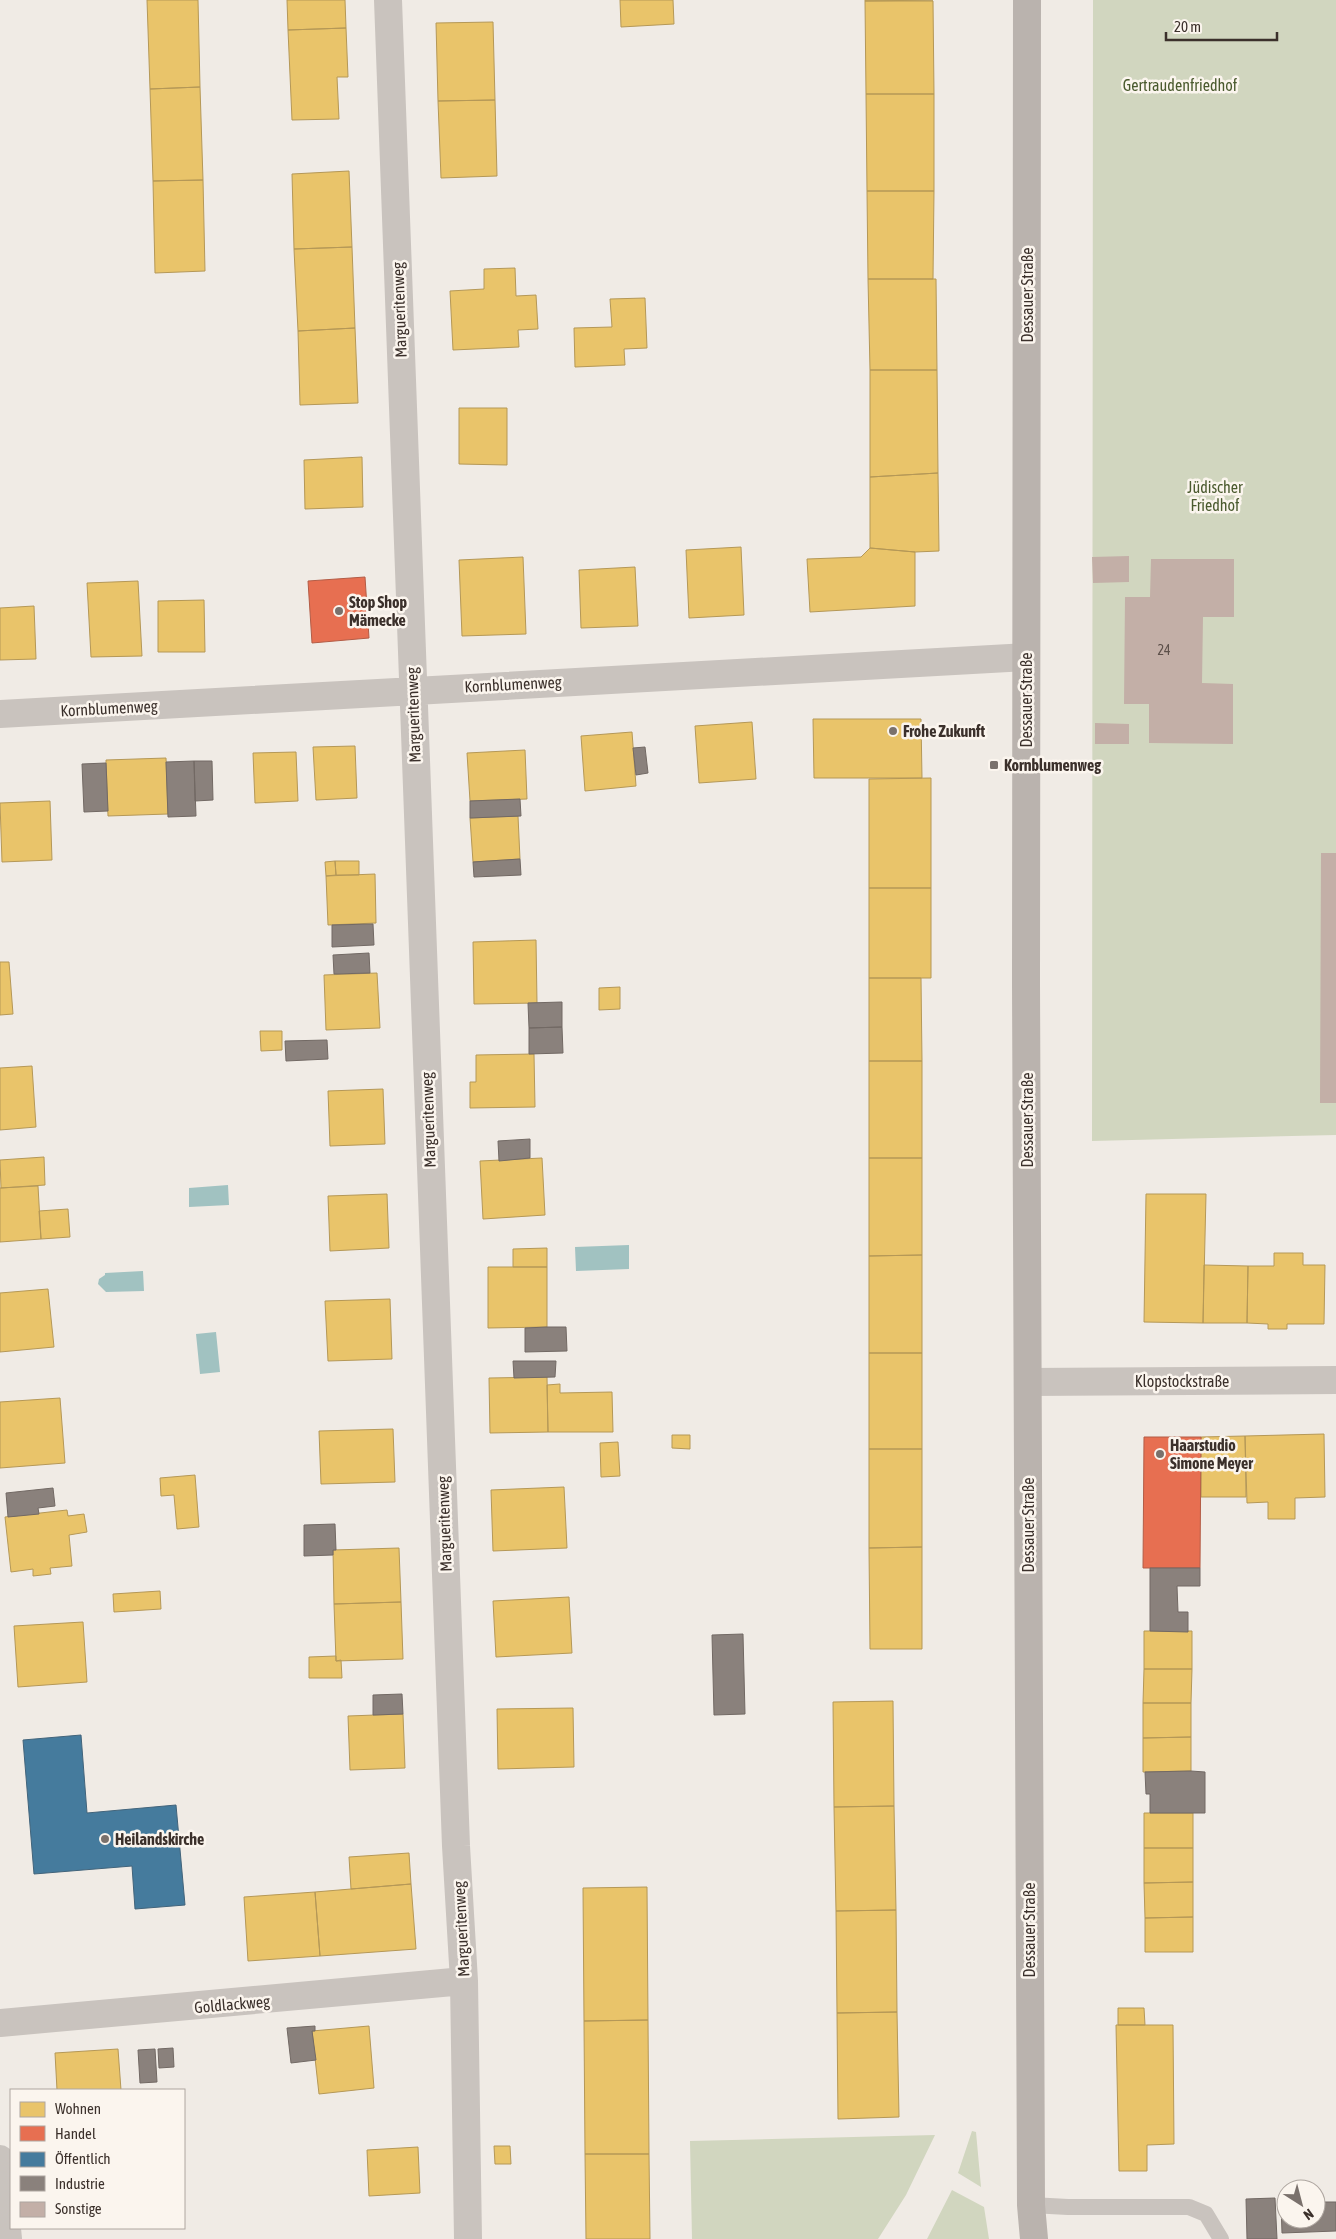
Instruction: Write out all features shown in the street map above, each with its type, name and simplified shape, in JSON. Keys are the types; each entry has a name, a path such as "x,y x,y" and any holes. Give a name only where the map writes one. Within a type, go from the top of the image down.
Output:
{"main road":[{"name":"Dessauer Straße","path":"1027,0 1028,1382 1031,2205 1034,2239"}],"street":[{"name":"Margueritenweg","path":"388,0 455,1816 464,1981 468,2239"},
{"name":"Kornblumenweg","path":"0,714 1026,657"},
{"name":"Klopstockstraße","path":"1028,1382 1336,1380"},
{"name":"Goldlackweg","path":"0,2024 200,1998 464,1981"},
{"path":"0,2159 8,2239"}],"lane":[{"path":"1031,2205 1068,2207 1189,2207 1206,2214 1221,2239"}],"green space":[{"path":"1093,0 1336,0 1336,1135 1092,1141"},
{"path":"972,2131 976,2132 981,2187 958,2173"},
{"path":"935,2135 906,2195 878,2239 692,2239 690,2141"},
{"path":"952,2190 984,2207 989,2239 927,2239"}],"water":[{"path":"228,1185 229,1205 189,1207 189,1188"},
{"path":"629,1245 629,1269 576,1271 575,1247"},
{"path":"143,1271 144,1291 106,1292 98,1284 99,1279 105,1273"},
{"path":"216,1332 220,1372 200,1374 196,1334"}],"building: Wohnen":[{"path":"147,0 198,0 200,87 150,89"},
{"path":"287,0 345,0 346,28 288,30"},
{"path":"620,0 673,0 674,24 621,27"},
{"path":"865,0 933,0 865,1"},
{"path":"865,1 933,1 934,94 866,94"},
{"path":"493,22 495,100 438,101 436,23"},
{"path":"346,28 348,77 337,77 339,119 292,120 288,30"},
{"path":"200,87 203,180 153,181 150,89"},
{"path":"866,94 934,94 934,191 867,191"},
{"path":"495,100 497,176 441,178 438,101"},
{"path":"349,171 352,247 294,249 292,174"},
{"path":"203,180 205,271 155,273 153,181"},
{"path":"867,191 934,191 933,279 868,279"},
{"path":"352,247 355,328 298,331 294,249"},
{"path":"515,268 516,296 536,295 538,329 518,330 519,347 453,350 450,291 484,289 484,269"},
{"path":"868,279 936,279 937,370 870,370"},
{"path":"645,298 647,348 624,349 625,365 575,367 574,328 612,327 610,299"},
{"path":"355,328 358,403 300,405 298,331"},
{"path":"870,370 937,370 938,473 870,477"},
{"path":"459,408 507,408 507,465 459,464"},
{"path":"362,457 363,507 305,509 304,460"},
{"path":"938,473 939,551 915,552 870,548 870,477"},
{"path":"741,547 744,615 689,618 686,550"},
{"path":"870,548 915,552 915,606 810,612 807,559 861,557"},
{"path":"523,557 526,634 462,636 459,560"},
{"path":"635,567 638,626 581,628 579,570"},
{"path":"138,581 142,656 91,657 87,583"},
{"path":"204,600 205,652 158,652 158,601"},
{"path":"34,606 36,659 0,660 0,608"},
{"path":"813,719 921,719 922,778 814,778"},
{"path":"752,722 756,779 699,783 695,726"},
{"path":"632,732 636,786 585,791 581,736"},
{"path":"355,746 357,798 316,800 313,747"},
{"path":"525,750 527,799 470,801 467,753"},
{"path":"296,752 298,801 255,803 253,753"},
{"path":"166,758 168,814 108,816 106,760"},
{"path":"931,778 931,888 869,888 869,779"},
{"path":"50,801 52,860 2,862 0,803"},
{"path":"518,816 520,859 473,862 470,818"},
{"path":"335,861 336,875 326,876 325,862"},
{"path":"335,861 359,861 359,875 336,875"},
{"path":"375,874 376,923 328,925 326,876"},
{"path":"869,888 931,888 931,978 869,978"},
{"path":"536,940 537,1003 474,1004 473,942"},
{"path":"0,962 9,962 13,1014 0,1015"},
{"path":"377,973 380,1028 326,1030 324,975"},
{"path":"869,978 921,978 922,1061 869,1061"},
{"path":"620,987 620,1009 599,1010 599,988"},
{"path":"260,1031 282,1031 282,1050 261,1051"},
{"path":"534,1054 535,1107 470,1108 470,1082 476,1082 476,1055"},
{"path":"869,1061 922,1061 922,1158 869,1158"},
{"path":"32,1066 36,1127 0,1130 0,1068"},
{"path":"383,1089 385,1144 330,1146 328,1091"},
{"path":"44,1157 45,1185 1,1188 0,1160"},
{"path":"542,1158 545,1215 483,1219 480,1161"},
{"path":"869,1158 922,1158 922,1255 869,1256"},
{"path":"38,1186 41,1239 0,1242 0,1188"},
{"path":"387,1194 389,1248 330,1251 328,1196"},
{"path":"1146,1194 1206,1194 1203,1323 1144,1322"},
{"path":"68,1209 70,1237 41,1239 39,1211"},
{"path":"547,1248 547,1267 513,1267 513,1249"},
{"path":"1274,1253 1303,1253 1303,1265 1325,1265 1324,1324 1287,1324 1287,1329 1268,1329 1268,1324 1247,1323 1248,1266 1274,1266"},
{"path":"922,1255 922,1353 869,1353 869,1256"},
{"path":"1204,1265 1248,1266 1247,1323 1203,1323"},
{"path":"488,1267 547,1267 547,1327 488,1328"},
{"path":"48,1289 54,1347 0,1352 0,1293"},
{"path":"390,1299 392,1359 328,1361 325,1301"},
{"path":"869,1353 922,1353 922,1449 869,1449"},
{"path":"547,1377 548,1432 490,1433 489,1378"},
{"path":"560,1384 560,1393 612,1392 613,1432 548,1432 547,1385"},
{"path":"60,1398 65,1463 0,1468 0,1402"},
{"path":"393,1429 395,1482 321,1484 319,1431"},
{"path":"1324,1434 1325,1497 1295,1498 1295,1519 1268,1519 1268,1502 1247,1503 1245,1436"},
{"path":"672,1435 690,1435 690,1449 672,1448"},
{"path":"1245,1436 1246,1497 1201,1497 1201,1437"},
{"path":"618,1442 620,1476 601,1477 600,1443"},
{"path":"869,1449 922,1449 922,1547 869,1548"},
{"path":"195,1475 199,1527 177,1529 174,1495 161,1496 160,1478"},
{"path":"564,1487 567,1548 493,1551 491,1490"},
{"path":"67,1510 68,1516 84,1514 87,1532 69,1535 72,1566 50,1568 51,1574 33,1576 33,1569 11,1572 5,1517"},
{"path":"922,1547 922,1649 870,1649 869,1548"},
{"path":"399,1548 401,1602 334,1604 333,1550"},
{"path":"160,1591 161,1609 114,1612 113,1594"},
{"path":"569,1597 572,1653 496,1657 493,1601"},
{"path":"401,1602 403,1659 336,1661 334,1604"},
{"path":"83,1622 87,1682 18,1687 14,1626"},
{"path":"1144,1631 1192,1631 1192,1669 1144,1669"},
{"path":"336,1656 336,1661 341,1660 342,1678 309,1678 309,1657"},
{"path":"1144,1669 1192,1669 1191,1703 1143,1703"},
{"path":"893,1701 894,1806 834,1807 833,1702"},
{"path":"1143,1703 1191,1703 1191,1737 1143,1738"},
{"path":"573,1708 574,1767 498,1769 497,1709"},
{"path":"403,1714 405,1768 350,1770 348,1716"},
{"path":"1191,1737 1191,1771 1143,1772 1143,1738"},
{"path":"894,1806 896,1910 836,1911 834,1807"},
{"path":"1144,1813 1193,1813 1193,1848 1144,1848"},
{"path":"1144,1848 1193,1848 1193,1882 1144,1883"},
{"path":"409,1853 411,1884 351,1889 349,1857"},
{"path":"1193,1882 1193,1917 1145,1918 1144,1883"},
{"path":"411,1884 416,1949 320,1956 315,1892"},
{"path":"647,1887 648,2020 584,2021 583,1888"},
{"path":"315,1892 320,1956 248,1961 244,1897"},
{"path":"896,1910 897,2012 837,2013 836,1911"},
{"path":"1193,1917 1193,1952 1145,1952 1145,1918"},
{"path":"1118,2008 1144,2008 1145,2025 1118,2025"},
{"path":"897,2012 899,2117 838,2119 837,2013"},
{"path":"648,2020 649,2154 585,2154 584,2021"},
{"path":"1116,2025 1173,2025 1174,2144 1147,2145 1147,2171 1119,2171"},
{"path":"369,2026 374,2088 319,2094 312,2031"},
{"path":"118,2049 121,2089 57,2089 55,2053"},
{"path":"494,2146 510,2146 511,2164 495,2164"},
{"path":"418,2147 420,2193 369,2196 367,2150"},
{"path":"585,2154 649,2154 650,2239 586,2239"}],"building: Handel":[{"name":"Stop Shop Mämecke","path":"365,577 369,638 312,643 308,581"},
{"path":"1144,1437 1201,1437 1200,1568 1143,1568"}],"building: Öffentlich":[{"name":"Heilandskirche","path":"81,1735 87,1813 176,1805 185,1905 135,1909 132,1866 34,1874 23,1740"}],"building: Industrie":[{"path":"645,747 648,773 636,775 633,748"},
{"path":"194,761 212,761 213,800 195,801"},
{"path":"194,761 196,816 168,817 166,762"},
{"path":"106,763 108,811 84,812 82,764"},
{"path":"520,799 521,816 470,818 470,801"},
{"path":"520,859 521,875 474,877 473,862"},
{"path":"373,924 374,945 332,947 332,925"},
{"path":"369,953 370,973 334,974 333,955"},
{"path":"562,1002 562,1027 529,1028 528,1003"},
{"path":"562,1027 563,1053 529,1054 529,1028"},
{"path":"327,1040 328,1059 286,1061 285,1041"},
{"path":"530,1139 530,1158 499,1161 498,1141"},
{"path":"566,1327 567,1351 525,1352 525,1328"},
{"path":"513,1361 556,1361 555,1377 514,1378"},
{"path":"53,1488 55,1506 38,1508 39,1514 8,1517 6,1493"},
{"path":"335,1524 336,1550 333,1550 333,1555 304,1556 304,1525"},
{"path":"1150,1568 1200,1568 1200,1586 1177,1586 1178,1612 1188,1612 1188,1632 1150,1631"},
{"path":"743,1634 745,1714 714,1715 712,1635"},
{"path":"402,1694 403,1714 373,1715 373,1695"},
{"path":"1145,1772 1205,1772 1205,1813 1150,1813 1150,1794 1146,1794"},
{"path":"315,2026 315,2031 312,2031 316,2060 291,2063 287,2028"},
{"path":"173,2048 174,2067 159,2068 158,2049"},
{"path":"155,2049 157,2082 140,2083 138,2050"},
{"path":"1275,2198 1277,2239 1247,2239 1246,2199"},
{"path":"1326,2202 1336,2202 1336,2231 1282,2233 1282,2229 1326,2229"}],"building: Sonstige":[{"path":"1129,556 1129,582 1093,583 1092,557"},
{"path":"1151,559 1234,559 1234,617 1203,617 1202,683 1233,684 1233,744 1149,743 1149,704 1124,704 1125,597 1150,597"},
{"path":"1095,723 1129,724 1129,744 1095,744"},
{"path":"1321,853 1336,853 1336,1103 1320,1103"}],"place":[{"name":"Stop Shop Mämecke","path":"339,611"},
{"name":"Frohe Zukunft","path":"893,731"},
{"name":"Kornblumenweg","path":"994,765"},
{"name":"Haarstudio Simone Meyer","path":"1160,1454"},
{"name":"Heilandskirche","path":"105,1839"}],"park label":[{"name":"Gertraudenfriedhof","path":"1180,85"},
{"name":"Jüdischer Friedhof","path":"1215,496"}]}
